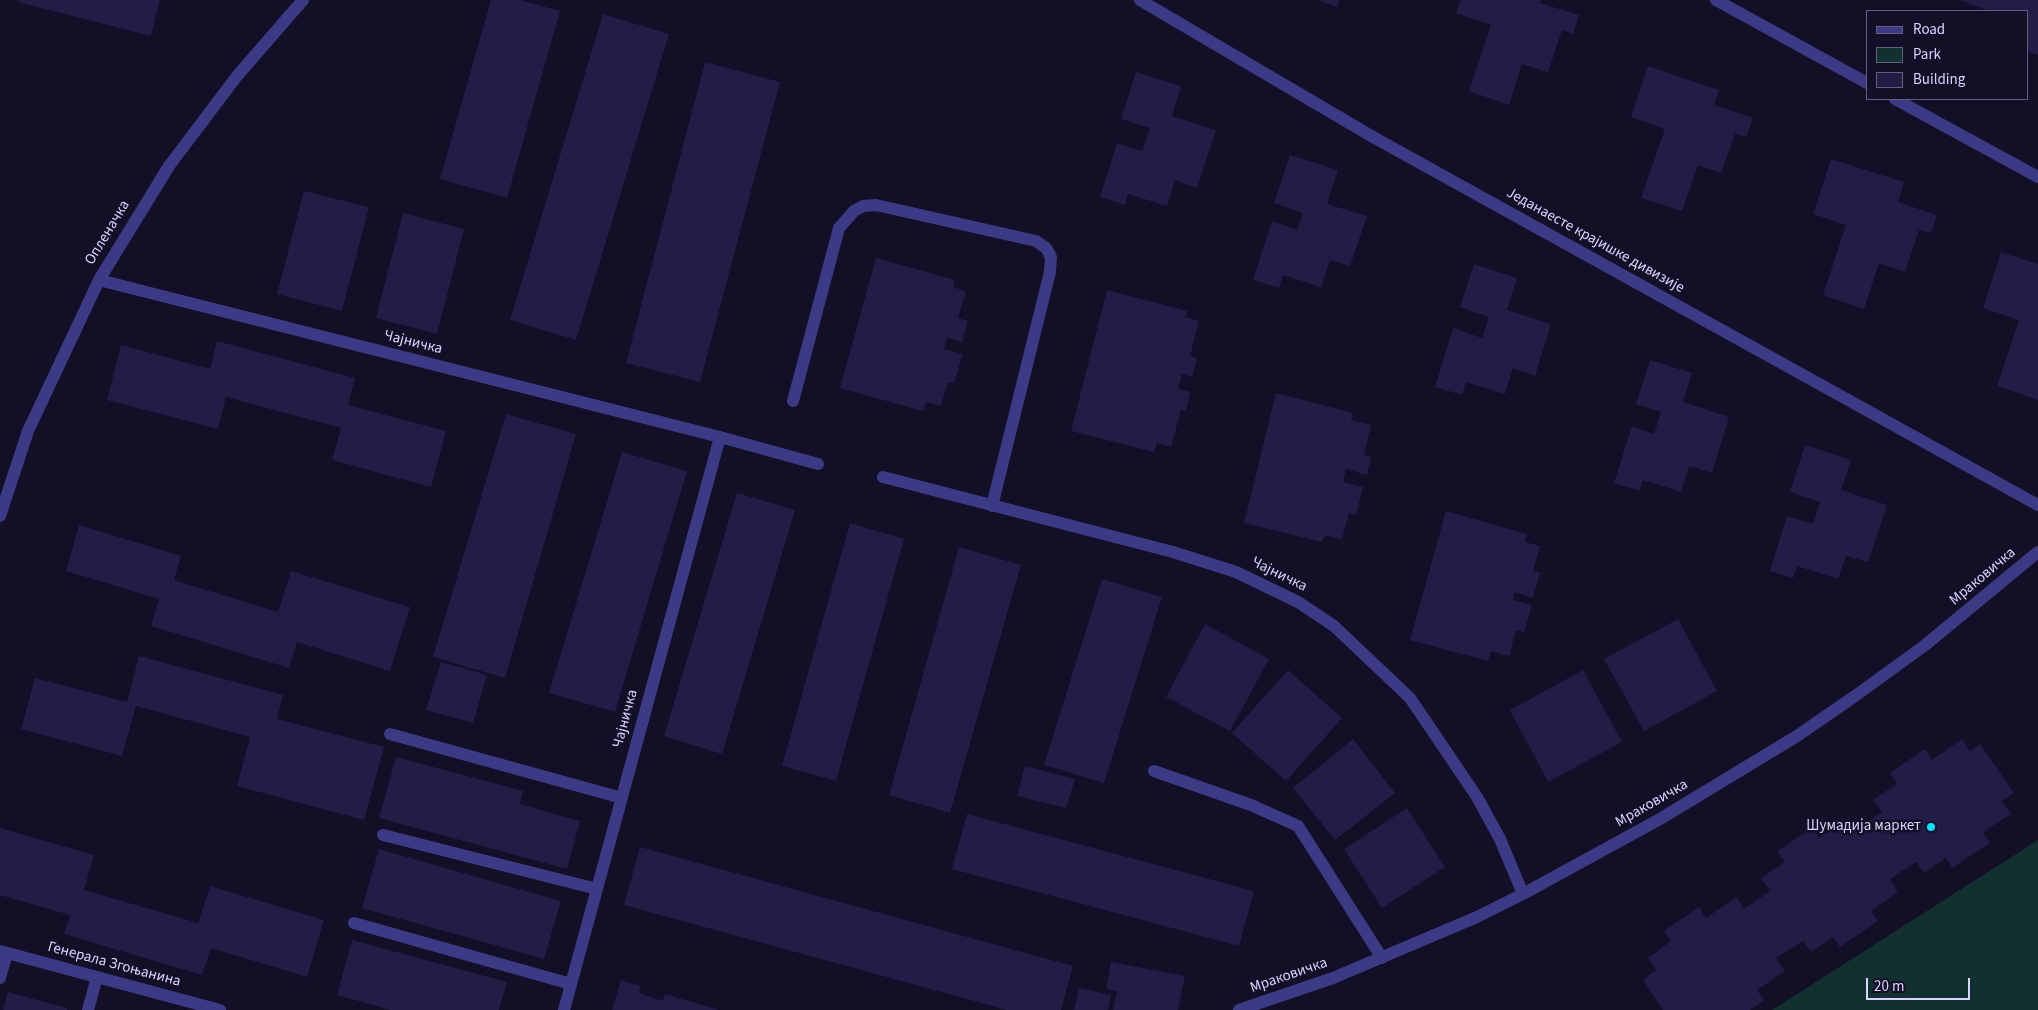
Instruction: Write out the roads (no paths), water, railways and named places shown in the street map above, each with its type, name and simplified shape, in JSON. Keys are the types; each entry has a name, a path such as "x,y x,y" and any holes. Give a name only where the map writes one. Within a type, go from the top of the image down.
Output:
{"street":[{"name":"Опленачка","path":"0,516 28,430 99,280 170,166 237,76 303,0"},
{"name":"Једанаесте крајишке дивизије","path":"1140,0 1373,137 2038,505"},
{"path":"1716,0 1866,82"},
{"path":"1898,100 2038,177"},
{"path":"793,400 839,228 854,211 863,206 876,205 1036,241 1046,248 1051,257 1050,272 992,506"},
{"name":"Чајничка","path":"99,280 720,437 818,464"},
{"name":"Чајничка","path":"564,1010 720,437"},
{"name":"Чајничка","path":"883,477 1173,552 1236,572 1298,602 1334,626 1410,698 1443,743 1490,819 1523,894"},
{"name":"Мраковичка","path":"1239,1010 1333,978 1382,958 1523,894 1660,819 1797,736 1924,646 2038,552"},
{"path":"390,734 622,798"},
{"path":"1154,771 1251,805 1298,826 1382,958"},
{"path":"383,835 597,889"},
{"path":"354,923 571,984"},
{"path":"0,978 3,952"},
{"name":"Генерала Згоњанина","path":"3,952 97,977 190,1006 220,1010"},
{"path":"88,1010 97,977"}],"place":[{"name":"Шумадија маркет","path":"1931,827"}]}
